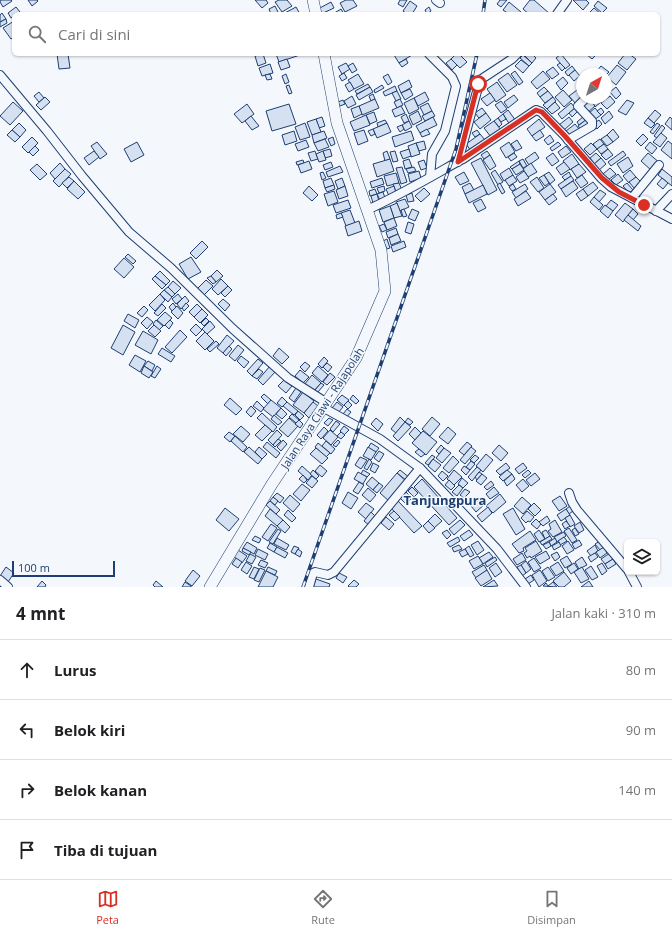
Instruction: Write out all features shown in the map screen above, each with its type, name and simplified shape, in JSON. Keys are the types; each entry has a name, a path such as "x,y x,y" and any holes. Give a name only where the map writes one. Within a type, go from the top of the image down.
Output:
{"highway":[{"path":"313,0 316,12"},
{"name":"Jalan Raya Ciawi - Rajapolah","path":"210,587 272,484 356,358 385,291 380,250 337,123 324,56"}],"street":[{"path":"558,12 567,0"},
{"path":"430,177 432,154 445,131 456,86 452,77 431,56"},
{"path":"458,162 480,80 515,56"},
{"path":"0,75 129,232 171,268 228,324 288,378 325,405 380,439 420,468 497,549 526,587"},
{"path":"568,140 592,126 592,121 578,106 580,104"},
{"path":"367,210 394,198 458,162 536,110 542,112 602,178 619,192 672,219"},
{"path":"632,198 659,165"},
{"path":"656,211 672,194"},
{"path":"309,587 315,572 328,575 334,572 420,468"},
{"path":"569,493 577,510 624,566"},
{"path":"630,575 636,587"},
{"path":"0,580 8,587"}],"building":[{"path":"1,0 12,1 3,7 0,2"},
{"path":"28,0 37,0 38,1 32,6"},
{"path":"255,0 266,0 268,3 262,8"},
{"path":"279,0 287,0 292,6 282,12 275,2"},
{"path":"346,0 353,0 357,6 345,12 340,3"},
{"path":"400,0 407,0 403,7 398,4"},
{"path":"500,0 507,0 501,7 497,4"},
{"path":"530,0 534,0 548,12 527,12 523,9"},
{"path":"573,0 586,0 589,3 583,10"},
{"path":"410,1 417,6 413,12 403,11"},
{"path":"598,1 607,8 601,12 594,6"},
{"path":"331,2 334,8 325,12 320,12 318,9"},
{"path":"509,2 521,12 506,12 503,10"},
{"path":"275,6 278,12 270,12 269,9"},
{"path":"16,7 20,12 12,12 11,18 8,13"},
{"path":"296,7 299,12 287,12"},
{"path":"429,7 431,11 426,12 425,10"},
{"path":"594,8 599,12 590,12"},
{"path":"341,9 343,12 336,12"},
{"path":"2,13 6,19 0,22 0,15"},
{"path":"6,19 7,23 0,27 0,22"},
{"path":"12,22 12,38 11,39 3,28"},
{"path":"57,56 68,56 70,68 59,69"},
{"path":"255,56 264,56 266,63 258,66"},
{"path":"277,56 297,56 279,62"},
{"path":"395,56 410,56 399,63"},
{"path":"454,56 461,56 467,62 460,68 451,59"},
{"path":"524,56 532,63 529,66 520,58"},
{"path":"525,56 534,56 536,58 532,63"},
{"path":"563,56 570,65 565,69 556,58"},
{"path":"623,56 632,56 636,59 627,70 618,63"},
{"path":"287,59 290,67 281,70 278,62"},
{"path":"406,59 408,63 402,67 399,63"},
{"path":"451,59 457,65 452,70 446,63"},
{"path":"521,60 529,66 523,73 515,66"},
{"path":"346,63 350,69 342,74 338,67"},
{"path":"353,63 357,70 352,73 348,66"},
{"path":"560,63 565,68 562,71 557,65"},
{"path":"270,64 273,73 262,76 259,68"},
{"path":"617,65 626,72 616,85 612,81 612,71"},
{"path":"572,66 575,70 568,76 565,72"},
{"path":"553,67 559,74 552,79 546,72"},
{"path":"575,70 576,79 574,81 569,75"},
{"path":"515,71 523,82 519,85 511,74"},
{"path":"543,71 550,79 537,89 531,82"},
{"path":"344,73 347,78 342,81 339,76"},
{"path":"508,73 517,85 507,92 498,80"},
{"path":"270,74 272,79 267,80 265,75"},
{"path":"286,74 289,82 285,84 282,76"},
{"path":"358,74 364,84 354,89 348,80"},
{"path":"388,74 392,82 388,85 383,77"},
{"path":"563,77 568,83 561,90 556,83"},
{"path":"409,80 412,87 401,93 398,86"},
{"path":"350,82 354,89 349,92 345,85"},
{"path":"497,82 506,95 496,102 487,89"},
{"path":"368,84 370,87 357,94 355,91"},
{"path":"289,85 292,93 289,94 286,86"},
{"path":"382,85 384,88 375,93 374,90"},
{"path":"395,86 397,91 385,96 383,92"},
{"path":"370,87 373,92 359,100 356,95"},
{"path":"544,87 548,91 540,97 537,93"},
{"path":"616,87 621,94 616,99 612,94 612,90"},
{"path":"410,89 413,95 405,100 401,93"},
{"path":"563,90 572,100 564,107 555,97"},
{"path":"397,91 401,99 396,101 392,93"},
{"path":"548,91 553,97 545,103 540,97"},
{"path":"576,91 576,104 569,96"},
{"path":"39,92 44,98 39,102 34,96"},
{"path":"425,92 429,100 418,106 414,98"},
{"path":"490,93 495,100 487,106 481,99"},
{"path":"373,94 375,99 371,101 369,96"},
{"path":"514,95 518,100 508,108 504,102"},
{"path":"352,96 356,104 348,108 344,101"},
{"path":"45,97 50,102 41,110 36,105"},
{"path":"553,97 556,101 547,109 543,105"},
{"path":"414,98 419,109 409,114 404,103"},
{"path":"612,98 615,102 607,109 602,104 612,104"},
{"path":"375,99 379,108 362,115 359,106"},
{"path":"400,99 403,105 397,108 394,102"},
{"path":"343,100 345,104 340,106 338,102"},
{"path":"627,100 634,103 626,115 618,111"},
{"path":"501,101 507,109 501,113 495,105"},
{"path":"13,102 23,111 10,125 0,116"},
{"path":"555,102 560,108 552,114 547,109"},
{"path":"428,103 432,111 424,115 420,107"},
{"path":"571,103 575,108 562,119 558,114"},
{"path":"247,104 254,114 242,123 234,114"},
{"path":"289,104 296,124 272,131 266,111"},
{"path":"585,104 593,104 595,106 587,113 582,107"},
{"path":"359,106 362,114 354,118 351,109"},
{"path":"401,106 405,113 395,117 392,110"},
{"path":"482,108 486,113 479,118 475,113"},
{"path":"575,108 578,111 572,117 569,113"},
{"path":"595,108 601,115 594,120 589,113"},
{"path":"601,108 604,112 601,115 597,111"},
{"path":"508,110 516,121 510,125 503,114"},
{"path":"655,110 661,115 654,123 648,118"},
{"path":"418,111 422,120 413,125 409,116"},
{"path":"432,111 435,116 425,121 422,116"},
{"path":"609,111 613,117 605,124 601,118"},
{"path":"374,112 377,121 370,124 366,115"},
{"path":"486,113 491,120 480,129 474,122"},
{"path":"406,114 409,121 404,123 401,117"},
{"path":"503,114 506,119 501,122 498,118"},
{"path":"366,115 370,125 354,131 350,122"},
{"path":"251,116 259,126 252,130 245,121"},
{"path":"584,116 587,119 579,125 577,122"},
{"path":"322,117 325,126 319,128 316,119"},
{"path":"433,117 437,125 420,133 416,126"},
{"path":"569,117 573,122 564,130 559,125"},
{"path":"670,117 672,119 672,130 665,124"},
{"path":"498,118 502,124 499,127 494,121"},
{"path":"648,118 655,124 651,128 644,123"},
{"path":"316,119 321,132 312,135 307,122"},
{"path":"539,119 545,127 532,136 527,129"},
{"path":"587,119 590,124 582,131 578,126"},
{"path":"385,120 387,123 378,127 377,123"},
{"path":"599,120 602,124 597,129 593,124"},
{"path":"409,121 412,127 405,131 402,125"},
{"path":"494,121 501,130 491,137 484,128"},
{"path":"19,123 26,130 20,137 12,130"},
{"path":"305,123 310,137 300,140 295,127"},
{"path":"387,123 391,132 377,138 373,129"},
{"path":"657,123 660,125 653,134 650,132"},
{"path":"575,124 579,129 570,136 566,131"},
{"path":"402,125 404,129 400,132 397,127"},
{"path":"662,125 665,128 657,138 654,136"},
{"path":"373,129 375,134 371,136 368,131"},
{"path":"427,129 430,134 422,137 420,133"},
{"path":"613,129 619,137 613,142 607,135"},
{"path":"12,130 20,137 15,142 7,135"},
{"path":"364,130 368,141 358,145 354,133"},
{"path":"477,130 480,134 475,137 472,133"},
{"path":"540,130 544,136 536,141 532,136"},
{"path":"294,131 297,141 285,145 282,135"},
{"path":"324,131 327,138 314,143 312,135"},
{"path":"411,131 414,140 395,147 392,137"},
{"path":"661,133 667,138 660,147 653,142"},
{"path":"480,134 485,140 471,151 466,144"},
{"path":"643,134 648,139 641,146 636,141"},
{"path":"550,135 554,141 548,145 544,140"},
{"path":"607,135 613,142 607,146 601,139"},
{"path":"32,137 38,143 28,153 22,147"},
{"path":"333,137 335,144 331,146 328,139"},
{"path":"325,139 329,147 318,151 314,143"},
{"path":"600,139 604,144 597,149 593,144"},
{"path":"306,140 309,147 298,151 295,144"},
{"path":"517,140 522,148 516,151 511,144"},
{"path":"424,141 426,149 419,151 416,143"},
{"path":"668,141 672,144 672,159 661,150"},
{"path":"97,142 107,154 100,159 91,146"},
{"path":"137,142 144,155 131,162 124,149"},
{"path":"509,142 515,152 506,158 500,148"},
{"path":"558,142 561,145 552,151 550,148"},
{"path":"650,142 657,148 652,154 645,148"},
{"path":"416,143 420,154 411,157 408,146"},
{"path":"591,143 597,149 590,155 584,149"},
{"path":"604,144 608,149 601,154 597,149"},
{"path":"35,146 39,150 33,156 29,152"},
{"path":"566,146 571,152 562,158 558,152"},
{"path":"330,149 332,156 325,158 323,151"},
{"path":"409,149 411,156 403,159 400,152"},
{"path":"608,149 613,155 606,160 601,155"},
{"path":"94,151 99,157 89,165 84,158"},
{"path":"315,151 318,159 311,161 308,153"},
{"path":"323,151 326,160 319,162 316,154"},
{"path":"387,151 390,159 385,161 383,153"},
{"path":"395,151 398,161 393,162 390,152"},
{"path":"487,151 490,155 484,159 481,155"},
{"path":"623,151 626,155 611,166 608,162"},
{"path":"535,152 539,158 529,165 525,159"},
{"path":"514,153 517,157 511,161 508,157"},
{"path":"553,153 559,161 552,166 546,158"},
{"path":"596,153 601,158 594,164 590,158"},
{"path":"648,153 660,163 652,171 641,161"},
{"path":"572,154 579,164 570,170 563,161"},
{"path":"490,155 496,166 490,170 483,160"},
{"path":"628,157 633,166 623,173 617,164"},
{"path":"481,158 497,190 488,195 471,163"},
{"path":"601,158 606,164 598,171 593,165"},
{"path":"390,159 394,171 377,177 373,164"},
{"path":"409,159 412,167 405,169 403,161"},
{"path":"523,159 527,166 523,168 519,161"},
{"path":"303,160 304,163 297,165 296,162"},
{"path":"424,160 427,168 421,170 418,162"},
{"path":"309,161 312,169 301,173 298,165"},
{"path":"519,161 520,164 512,169 510,167"},
{"path":"331,162 333,167 325,170 323,165"},
{"path":"564,162 570,169 561,175 556,168"},
{"path":"60,163 65,169 55,179 50,173"},
{"path":"531,163 537,172 528,177 523,169"},
{"path":"37,164 47,174 40,180 30,170"},
{"path":"520,164 524,170 516,175 512,169"},
{"path":"579,164 586,172 577,178 571,169"},
{"path":"340,166 343,172 328,177 326,172"},
{"path":"402,167 407,182 401,184 396,168"},
{"path":"414,167 416,171 408,173 406,169"},
{"path":"509,168 513,175 504,181 500,174"},
{"path":"610,168 616,174 608,180 603,174"},
{"path":"65,169 71,174 59,187 53,181"},
{"path":"662,169 672,177 672,186 658,175"},
{"path":"495,170 503,182 498,185 491,173"},
{"path":"630,170 636,177 629,183 623,176"},
{"path":"419,171 421,178 410,182 408,174"},
{"path":"524,171 529,178 520,183 516,177"},
{"path":"323,172 326,178 322,180 320,173"},
{"path":"464,172 469,181 460,185 455,177"},
{"path":"549,172 555,180 550,184 544,175"},
{"path":"569,172 571,176 565,180 562,177"},
{"path":"396,173 399,183 387,186 384,176"},
{"path":"618,174 623,180 616,185 611,180"},
{"path":"513,175 517,181 509,186 505,180"},
{"path":"544,175 549,183 545,186 539,178"},
{"path":"582,175 588,183 581,188 575,180"},
{"path":"571,176 574,180 561,189 558,185"},
{"path":"69,177 74,181 67,188 62,183"},
{"path":"537,177 544,188 538,192 530,182"},
{"path":"636,177 641,182 634,188 629,182"},
{"path":"331,178 334,185 325,188 323,181"},
{"path":"342,178 345,186 338,189 335,181"},
{"path":"382,178 384,184 372,188 370,182"},
{"path":"662,178 668,183 663,189 657,184"},
{"path":"74,181 85,192 78,199 67,189"},
{"path":"573,181 578,188 566,197 561,189"},
{"path":"593,182 598,188 588,196 583,189"},
{"path":"399,183 402,190 396,192 393,184"},
{"path":"470,183 474,190 465,194 462,187"},
{"path":"500,183 505,192 502,194 497,185"},
{"path":"627,183 633,190 629,193 623,186"},
{"path":"513,184 516,189 512,191 509,187"},
{"path":"525,184 528,189 516,198 512,192"},
{"path":"550,184 556,192 545,200 539,192"},
{"path":"334,185 335,189 327,192 325,188"},
{"path":"483,185 487,194 469,203 465,194"},
{"path":"309,186 318,195 312,201 303,193"},
{"path":"345,186 348,196 339,199 336,190"},
{"path":"384,186 385,191 379,193 377,188"},
{"path":"394,186 396,193 389,196 386,189"},
{"path":"424,188 430,194 421,202 415,196"},
{"path":"375,189 377,194 370,196 369,191"},
{"path":"583,189 588,196 581,201 576,194"},
{"path":"600,190 606,194 599,202 594,197"},
{"path":"334,191 338,202 328,206 324,194"},
{"path":"526,191 531,198 518,206 514,199"},
{"path":"383,192 385,198 380,200 377,194"},
{"path":"412,193 414,201 408,202 406,195"},
{"path":"377,194 379,201 373,203 371,196"},
{"path":"553,194 557,199 549,205 545,200"},
{"path":"594,197 603,205 599,210 590,202"},
{"path":"405,199 409,207 400,211 396,202"},
{"path":"481,199 486,208 478,212 473,203"},
{"path":"348,200 351,208 336,213 333,205"},
{"path":"611,200 618,205 613,211 606,206"},
{"path":"397,203 402,216 394,218 390,206"},
{"path":"625,203 633,209 623,222 615,215"},
{"path":"605,205 613,211 608,218 600,211"},
{"path":"390,206 394,218 383,222 379,210"},
{"path":"404,209 407,216 403,217 401,210"},
{"path":"412,209 419,212 415,221 408,218"},
{"path":"633,209 638,214 633,220 628,215"},
{"path":"350,210 355,223 346,226 341,213"},
{"path":"341,213 343,217 337,219 336,215"},
{"path":"628,215 641,226 638,231 624,220"},
{"path":"394,218 397,226 387,230 384,222"},
{"path":"359,221 362,231 348,236 345,226"},
{"path":"408,222 414,224 411,234 405,232"},
{"path":"384,224 387,230 382,232 379,226"},
{"path":"396,228 398,234 388,238 386,232"},
{"path":"398,234 401,241 391,245 389,238"},
{"path":"387,239 390,248 387,249 383,241"},
{"path":"202,241 208,247 196,259 190,253"},
{"path":"404,241 406,247 393,252 391,246"},
{"path":"128,254 136,261 133,264 125,257"},
{"path":"191,257 201,272 188,279 179,264"},
{"path":"124,258 134,267 124,278 114,269"},
{"path":"217,270 223,276 216,282 211,276"},
{"path":"160,271 170,281 166,285 155,276"},
{"path":"155,276 166,285 162,289 152,279"},
{"path":"211,276 216,282 213,284 207,278"},
{"path":"221,279 228,286 218,295 212,289"},
{"path":"206,280 213,286 203,296 196,290"},
{"path":"173,281 181,288 175,294 168,287"},
{"path":"228,286 232,290 225,297 221,293"},
{"path":"168,287 175,294 172,297 164,290"},
{"path":"164,290 172,297 168,302 160,294"},
{"path":"160,294 165,300 155,311 149,305"},
{"path":"178,294 182,299 176,304 172,299"},
{"path":"185,296 189,301 181,309 177,304"},
{"path":"223,299 230,305 225,311 218,304"},
{"path":"173,303 176,307 172,311 169,307"},
{"path":"186,303 189,306 184,311 182,308"},
{"path":"162,304 166,308 158,316 154,313"},
{"path":"197,304 202,309 194,317 189,312"},
{"path":"144,306 148,310 142,317 137,313"},
{"path":"177,306 183,313 178,319 171,312"},
{"path":"202,309 208,315 200,323 194,317"},
{"path":"165,312 172,318 164,326 157,320"},
{"path":"128,314 139,320 135,328 124,321"},
{"path":"147,317 153,322 147,329 141,323"},
{"path":"206,318 209,321 204,326 201,323"},
{"path":"156,320 163,326 159,330 153,324"},
{"path":"170,320 173,323 169,329 165,325"},
{"path":"210,321 215,327 207,334 202,329"},
{"path":"196,324 202,330 196,336 190,330"},
{"path":"123,325 135,332 123,355 111,348"},
{"path":"154,325 161,331 155,337 148,331"},
{"path":"180,330 187,337 172,353 165,347"},
{"path":"143,331 158,340 151,354 135,345"},
{"path":"205,332 214,341 205,350 196,341"},
{"path":"227,335 234,341 223,353 217,348"},
{"path":"216,341 219,344 210,352 207,349"},
{"path":"238,345 244,350 235,361 229,356"},
{"path":"229,346 232,349 226,356 223,353"},
{"path":"162,348 175,356 171,362 158,354"},
{"path":"279,348 289,357 282,364 273,356"},
{"path":"135,355 146,361 140,372 129,365"},
{"path":"241,356 249,362 244,368 237,361"},
{"path":"324,357 328,361 322,368 318,364"},
{"path":"258,359 263,363 252,376 247,371"},
{"path":"148,361 155,365 152,371 144,366"},
{"path":"305,362 310,366 305,372 300,367"},
{"path":"327,363 332,367 328,372 323,367"},
{"path":"144,366 153,372 149,378 141,373"},
{"path":"157,366 161,369 155,378 151,376"},
{"path":"270,366 276,371 263,385 258,380"},
{"path":"318,366 328,375 322,382 312,373"},
{"path":"259,369 263,372 257,379 252,376"},
{"path":"300,370 309,377 303,383 295,376"},
{"path":"330,373 335,377 327,385 323,382"},
{"path":"312,375 321,383 313,392 304,385"},
{"path":"284,380 292,386 286,393 278,386"},
{"path":"321,383 324,385 317,393 315,390"},
{"path":"296,388 301,392 294,402 289,398"},
{"path":"303,392 314,401 304,413 293,405"},
{"path":"264,394 271,400 268,404 261,397"},
{"path":"342,395 349,400 344,406 337,400"},
{"path":"353,395 359,401 356,404 350,399"},
{"path":"282,397 287,402 282,407 277,403"},
{"path":"230,398 242,409 236,415 224,405"},
{"path":"271,400 281,408 273,417 263,409"},
{"path":"257,401 264,408 261,412 253,406"},
{"path":"348,401 352,405 348,409 344,405"},
{"path":"287,402 298,411 294,415 283,406"},
{"path":"313,402 318,406 309,418 304,413"},
{"path":"337,402 343,407 338,413 332,408"},
{"path":"251,406 256,411 251,417 246,412"},
{"path":"281,408 287,414 282,419 276,414"},
{"path":"347,409 351,412 346,418 343,414"},
{"path":"298,411 304,416 300,420 295,415"},
{"path":"262,413 277,427 273,432 257,418"},
{"path":"292,414 299,420 296,423 289,417"},
{"path":"274,415 282,422 278,425 271,419"},
{"path":"400,417 405,422 396,433 391,429"},
{"path":"432,417 440,424 430,436 422,429"},
{"path":"289,418 298,426 288,437 279,429"},
{"path":"329,418 333,420 328,426 324,423"},
{"path":"376,418 383,424 378,431 371,424"},
{"path":"408,418 413,422 410,425 405,422"},
{"path":"299,420 303,424 300,428 295,424"},
{"path":"336,421 340,424 333,432 330,429"},
{"path":"405,422 411,427 398,441 393,436"},
{"path":"265,425 272,431 262,441 255,435"},
{"path":"241,426 250,434 243,442 233,434"},
{"path":"344,426 349,430 344,435 340,431"},
{"path":"324,427 328,431 321,439 317,435"},
{"path":"415,427 421,433 415,440 409,434"},
{"path":"448,427 456,434 448,444 439,437"},
{"path":"277,430 282,435 273,445 268,440"},
{"path":"330,430 338,437 331,445 323,438"},
{"path":"423,431 437,442 426,455 412,443"},
{"path":"229,432 235,436 230,442 224,437"},
{"path":"341,432 345,435 341,439 337,436"},
{"path":"235,436 247,447 243,452 231,441"},
{"path":"278,439 281,441 275,447 273,445"},
{"path":"283,440 287,444 281,451 277,447"},
{"path":"338,440 340,442 336,447 333,445"},
{"path":"326,441 335,449 331,454 322,446"},
{"path":"267,442 280,453 276,458 263,447"},
{"path":"467,442 472,446 464,455 459,451"},
{"path":"318,443 330,453 326,457 315,447"},
{"path":"371,443 379,448 376,452 368,448"},
{"path":"441,445 444,448 439,454 436,451"},
{"path":"499,445 508,453 501,461 492,453"},
{"path":"249,447 262,459 258,464 244,452"},
{"path":"259,447 267,454 262,459 255,452"},
{"path":"368,447 376,452 371,460 363,456"},
{"path":"471,447 476,451 465,464 460,460"},
{"path":"316,448 328,458 322,464 310,454"},
{"path":"444,448 451,453 442,463 436,458"},
{"path":"419,449 425,454 421,457 415,452"},
{"path":"379,451 384,454 379,462 374,458"},
{"path":"486,454 493,460 483,472 476,466"},
{"path":"432,455 435,457 428,465 425,463"},
{"path":"475,455 479,458 474,463 470,460"},
{"path":"453,456 459,462 449,473 443,468"},
{"path":"360,457 367,460 361,469 355,465"},
{"path":"369,459 372,462 367,470 364,468"},
{"path":"433,459 441,465 435,472 428,466"},
{"path":"471,461 475,464 470,470 466,467"},
{"path":"373,463 379,466 375,473 370,470"},
{"path":"506,463 510,468 500,475 496,471"},
{"path":"523,463 527,468 519,474 515,469"},
{"path":"320,465 327,471 322,477 315,471"},
{"path":"302,466 312,475 308,480 298,471"},
{"path":"464,466 470,470 466,475 461,470"},
{"path":"477,467 481,470 472,481 468,477"},
{"path":"313,470 319,476 316,479 310,474"},
{"path":"363,470 370,474 367,477 361,474"},
{"path":"400,470 410,478 407,481 397,473"},
{"path":"454,470 462,477 454,485 447,479"},
{"path":"507,470 512,474 503,481 499,477"},
{"path":"528,470 531,473 525,478 522,475"},
{"path":"442,471 448,476 443,481 438,476"},
{"path":"358,472 367,477 363,484 354,479"},
{"path":"479,472 482,474 477,480 475,477"},
{"path":"397,473 407,482 390,502 380,493"},
{"path":"535,473 540,479 531,486 526,480"},
{"path":"482,474 487,478 481,485 476,481"},
{"path":"512,474 515,479 507,486 504,481"},
{"path":"303,475 307,480 304,483 299,479"},
{"path":"312,476 318,481 312,488 306,483"},
{"path":"372,477 379,483 373,490 366,484"},
{"path":"462,478 468,483 463,488 458,484"},
{"path":"422,479 457,518 449,525 414,487"},
{"path":"523,479 529,486 522,492 516,485"},
{"path":"449,480 455,486 451,490 445,485"},
{"path":"491,481 494,485 487,490 484,487"},
{"path":"359,482 364,485 358,494 353,491"},
{"path":"379,483 383,486 377,493 373,490"},
{"path":"302,484 310,490 301,501 293,494"},
{"path":"459,485 463,488 457,496 452,492"},
{"path":"412,487 418,493 414,497 408,491"},
{"path":"494,487 499,493 490,499 486,494"},
{"path":"368,488 376,495 370,502 362,495"},
{"path":"465,489 470,492 464,498 460,495"},
{"path":"405,491 412,498 406,504 399,497"},
{"path":"348,492 358,498 351,509 342,503"},
{"path":"277,493 284,498 280,503 273,497"},
{"path":"500,494 506,502 493,513 486,506"},
{"path":"290,495 300,504 293,512 283,503"},
{"path":"560,496 567,506 559,511 552,501"},
{"path":"273,497 278,501 275,505 270,501"},
{"path":"522,497 531,505 523,514 514,506"},
{"path":"481,498 486,503 476,512 471,506"},
{"path":"270,501 280,510 276,514 266,505"},
{"path":"398,501 422,526 414,533 391,508"},
{"path":"366,503 374,509 366,519 358,512"},
{"path":"534,503 541,510 535,516 528,509"},
{"path":"570,506 573,511 569,514 566,509"},
{"path":"488,507 492,513 482,522 477,516"},
{"path":"225,508 239,519 229,531 216,520"},
{"path":"513,508 525,529 516,535 503,514"},
{"path":"270,509 283,520 277,526 265,516"},
{"path":"566,509 570,515 561,521 557,515"},
{"path":"288,510 296,518 292,522 284,515"},
{"path":"394,511 400,517 395,521 389,515"},
{"path":"527,511 534,517 530,522 528,521 526,523 521,518"},
{"path":"371,512 377,518 370,526 364,521"},
{"path":"435,514 442,521 434,528 428,521"},
{"path":"570,515 575,524 570,527 565,518"},
{"path":"547,516 550,521 543,526 539,522"},
{"path":"386,517 394,524 389,530 381,523"},
{"path":"536,519 541,524 537,529 531,524"},
{"path":"283,520 290,527 285,533 277,526"},
{"path":"460,520 465,525 454,535 449,529"},
{"path":"555,520 562,532 553,537 548,531 551,529 549,524"},
{"path":"428,521 435,528 429,533 423,526"},
{"path":"566,521 570,526 565,529 562,524"},
{"path":"580,522 584,530 579,533 574,526"},
{"path":"271,524 277,528 268,541 262,537"},
{"path":"569,528 577,540 572,543 564,531"},
{"path":"575,528 579,534 575,536 572,530"},
{"path":"278,529 281,531 273,544 269,542"},
{"path":"447,530 451,535 447,539 442,533"},
{"path":"469,530 473,535 464,541 460,536"},
{"path":"539,530 545,539 539,542 534,534"},
{"path":"546,530 550,536 545,539 542,532"},
{"path":"530,531 536,540 523,548 524,551 519,553 512,544"},
{"path":"564,532 566,536 557,542 554,537"},
{"path":"255,536 261,539 259,543 252,540"},
{"path":"550,536 552,539 542,545 540,542"},
{"path":"458,537 460,541 450,547 447,543"},
{"path":"564,537 567,541 560,545 558,541"},
{"path":"277,538 289,545 286,550 274,544"},
{"path":"555,538 557,542 551,546 549,542"},
{"path":"579,540 582,545 575,549 572,544"},
{"path":"478,541 484,550 477,555 471,545"},
{"path":"536,541 542,551 531,558 530,556 527,558 524,553 527,551 525,548"},
{"path":"568,541 574,550 567,554 562,546"},
{"path":"600,541 604,547 600,550 595,544"},
{"path":"247,542 257,548 254,554 243,548"},
{"path":"549,542 551,546 546,549 543,545"},
{"path":"559,542 561,546 554,550 552,546"},
{"path":"270,543 277,547 274,552 267,548"},
{"path":"459,545 462,549 454,552 452,548"},
{"path":"595,545 598,551 591,556 587,551"},
{"path":"294,546 299,548 295,554 291,552"},
{"path":"469,546 474,555 470,557 465,549"},
{"path":"277,547 288,553 285,558 274,552"},
{"path":"604,547 607,553 600,558 596,552"},
{"path":"243,548 251,552 249,555 242,551"},
{"path":"258,549 268,554 265,560 255,555"},
{"path":"298,549 302,552 300,557 295,554"},
{"path":"465,549 468,554 462,557 459,552"},
{"path":"238,550 247,556 242,563 233,556"},
{"path":"546,551 550,558 540,564 535,557"},
{"path":"489,552 493,557 483,564 479,558"},
{"path":"557,552 560,557 555,561 551,555"},
{"path":"522,553 526,560 517,565 513,559"},
{"path":"595,553 598,557 591,562 588,557"},
{"path":"610,553 613,559 605,564 601,559"},
{"path":"250,554 256,557 252,564 246,561"},
{"path":"478,556 483,564 474,569 469,561"},
{"path":"567,556 572,564 565,568 560,560"},
{"path":"495,557 497,560 487,567 485,563"},
{"path":"582,557 587,565 579,569 575,562"},
{"path":"236,558 242,562 238,568 232,564"},
{"path":"534,558 541,568 534,572 528,562"},
{"path":"613,559 616,564 608,569 605,564"},
{"path":"261,560 268,563 265,568 258,565"},
{"path":"526,561 531,569 526,573 521,565"},
{"path":"246,562 252,566 247,574 241,570"},
{"path":"558,562 564,571 556,576 550,567"},
{"path":"496,563 502,572 495,577 489,568"},
{"path":"574,563 578,569 571,574 567,568"},
{"path":"602,563 607,571 602,575 597,566"},
{"path":"484,565 487,570 476,578 472,572"},
{"path":"521,565 526,573 522,576 517,567"},
{"path":"591,566 598,577 592,580 585,570"},
{"path":"6,567 14,573 8,582 0,576"},
{"path":"254,567 259,569 254,579 249,577"},
{"path":"268,567 277,571 275,575 266,571"},
{"path":"548,567 555,577 548,581 542,571"},
{"path":"582,567 589,579 581,583 574,572"},
{"path":"260,568 265,570 259,582 254,580"},
{"path":"193,570 200,576 192,586 185,581"},
{"path":"487,570 492,579 481,586 475,578"},
{"path":"540,570 547,581 539,587 532,575"},
{"path":"266,571 278,577 273,587 258,587"},
{"path":"564,572 571,581 564,587 559,587 553,581"},
{"path":"339,573 347,577 343,583 336,578"},
{"path":"531,575 534,580 528,584 525,579"},
{"path":"316,579 330,584 329,587 313,587"},
{"path":"354,580 359,584 356,587 349,587 348,586"},
{"path":"494,580 498,586 483,587"},
{"path":"42,581 46,585 45,587 37,587"},
{"path":"156,581 163,587 155,587 153,585"},
{"path":"589,581 593,587 581,587"},
{"path":"185,582 191,586 191,587 182,587"},
{"path":"553,582 557,587 543,586 546,583 548,586"}],"railway":[{"path":"483,12 485,0"},
{"path":"303,587 456,149 477,56"}],"district":[{"name":"Tanjungpura","path":"445,500"}],"route":[{"path":"478,84 458,162 536,110 542,112 611,187 644,205"}]}
